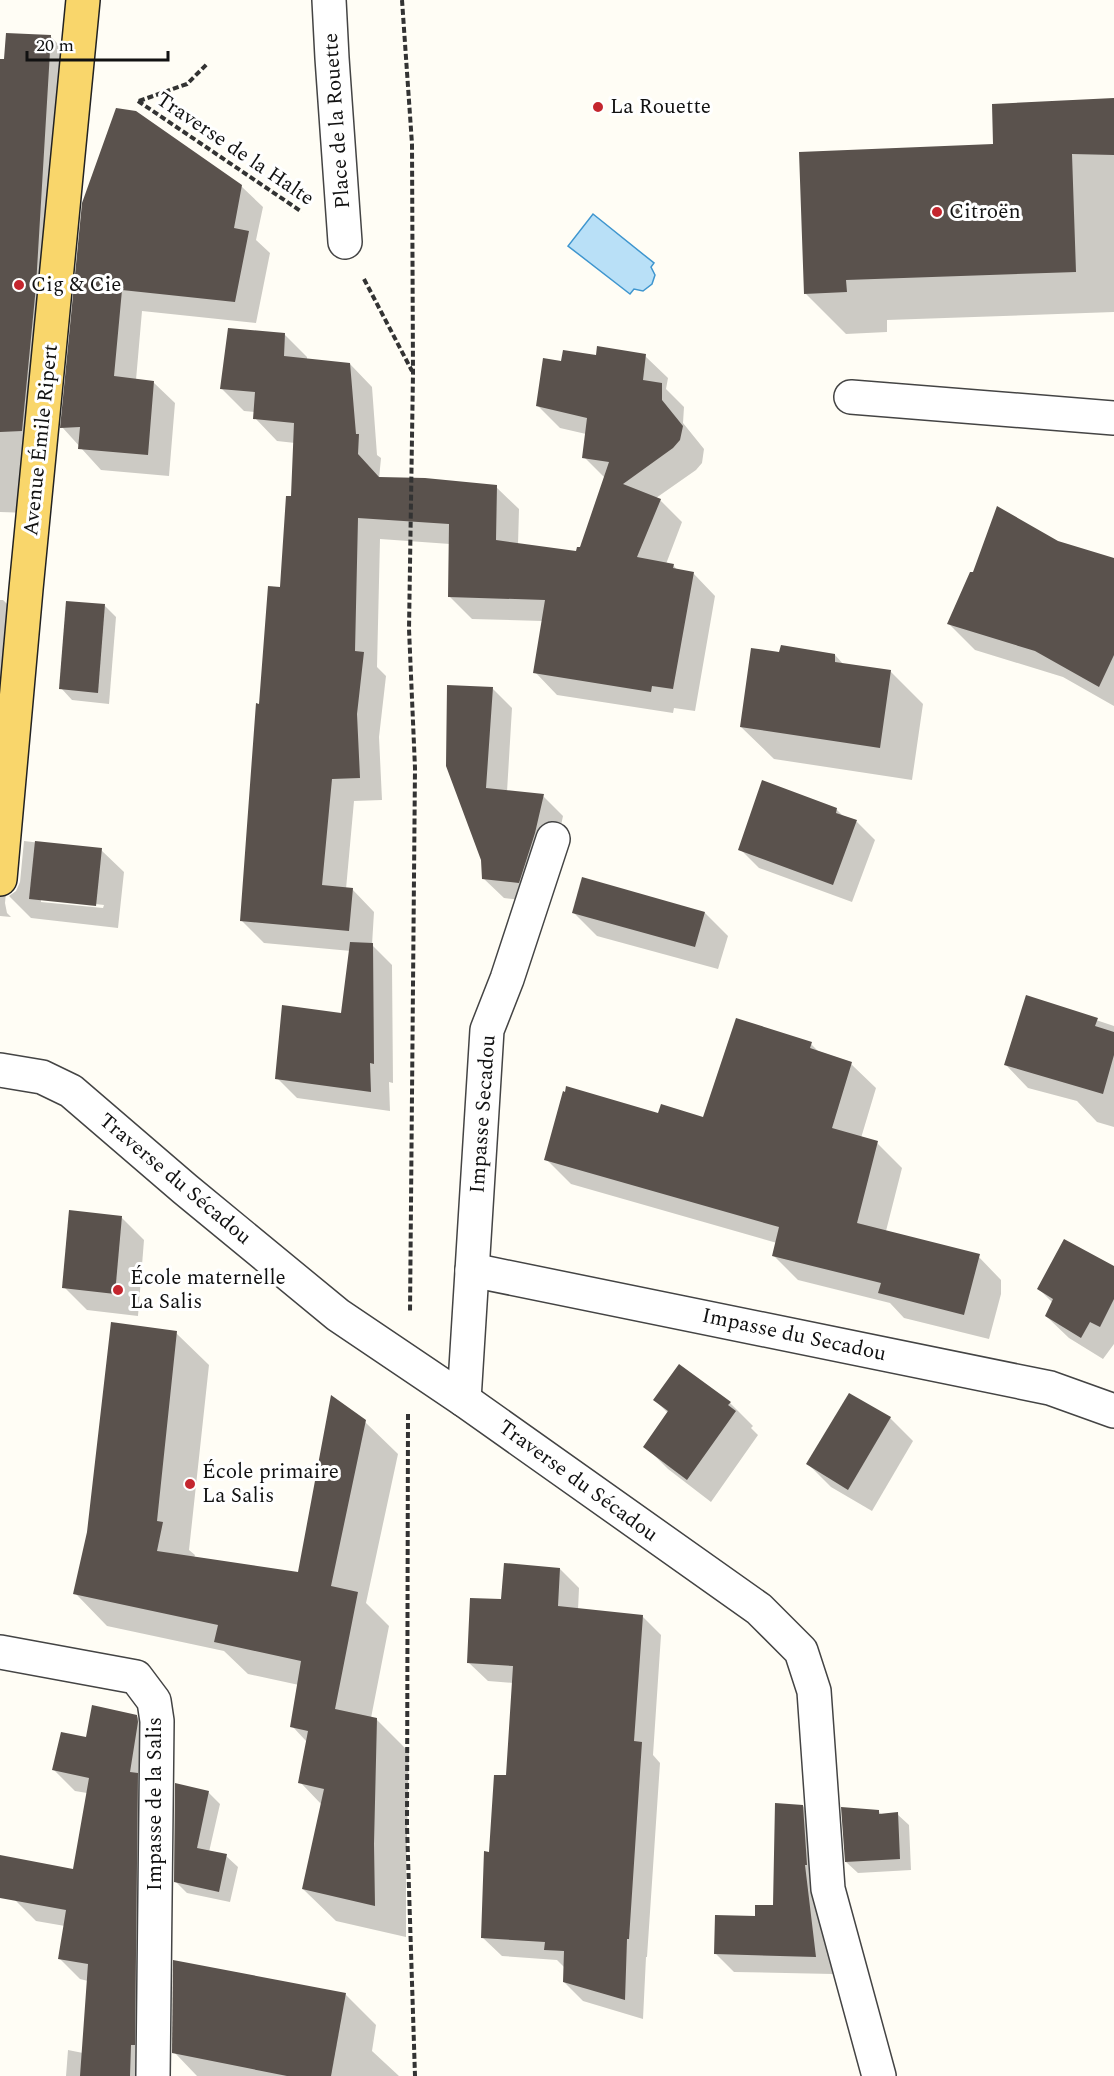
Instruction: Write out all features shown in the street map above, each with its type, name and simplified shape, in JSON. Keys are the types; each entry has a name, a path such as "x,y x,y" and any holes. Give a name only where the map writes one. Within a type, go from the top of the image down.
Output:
{"main road":[{"name":"Avenue Émile Ripert","path":"0,879 83,0"}],"street":[{"name":"Place de la Rouette","path":"329,0 345,242"},
{"path":"851,397 1114,418"},
{"name":"Impasse Secadou","path":"464,1400 488,1030 553,838"},
{"name":"Traverse du Sécadou","path":"0,1070 42,1077 71,1091 184,1189 338,1315 464,1400 759,1609 801,1651 814,1691 828,1889 879,2076"},
{"name":"Impasse du Secadou","path":"472,1270 1050,1388 1114,1411"},
{"name":"Impasse de la Salis","path":"0,1652 136,1677 154,1701 157,1721 153,2076"}],"path":[{"path":"402,0 412,144 413,373 409,628 415,768 410,1316"},
{"name":"Traverse de la Halte","path":"207,64 187,84 138,101 345,242"},
{"path":"345,242 413,373"},
{"path":"408,1406 406,1826 415,2076"}],"water":[{"path":"593,214 654,263 651,267 655,275 652,284 643,291 634,289 630,294 568,246"}],"building":[{"path":"6,33 51,35 36,286 22,431 0,432 0,59 4,59"},
{"name":"Citroën","path":"1114,98 1114,155 1072,154 1076,272 846,280 847,292 804,294 799,152 993,144 992,104"},
{"path":"116,108 136,111 242,185 234,228 249,231 235,302 122,290 114,376 154,381 148,455 78,449 80,427 60,428 82,203"},
{"path":"228,328 285,333 284,356 350,363 356,434 359,434 358,454 379,477 425,478 497,485 496,540 576,551 577,547 580,547 609,462 582,458 587,418 536,406 543,358 561,361 563,350 596,355 597,346 646,354 643,380 662,383 662,400 683,426 680,440 673,448 623,484 661,499 637,557 674,564 673,568 694,572 673,689 652,686 651,692 533,673 545,600 448,597 449,524 358,518 355,651 364,652 357,714 360,778 332,779 322,885 353,888 349,931 240,921 256,703 259,704 268,586 280,587 286,496 291,496 294,423 253,419 255,392 220,389"},
{"path":"997,506 1058,541 1114,558 1114,655 1099,687 1035,651 947,624 970,572 973,572"},
{"path":"66,601 105,604 98,693 59,689"},
{"path":"781,645 835,654 835,662 891,670 880,748 740,727 751,648 779,652"},
{"path":"447,685 493,687 486,788 544,794 535,833 519,883 482,879 481,860 446,766"},
{"path":"762,780 837,808 836,813 857,820 833,885 738,850"},
{"path":"35,841 102,848 96,906 29,899"},
{"path":"582,877 705,912 695,947 572,913"},
{"path":"350,942 373,943 374,1064 370,1063 371,1092 275,1079 282,1005 341,1013"},
{"path":"1026,995 1098,1018 1095,1026 1114,1032 1114,1055 1103,1094 1004,1065"},
{"path":"736,1018 812,1042 810,1048 852,1062 832,1128 878,1141 857,1223 980,1254 964,1315 878,1293 881,1283 772,1256 779,1227 544,1160 566,1086 658,1113 661,1104 703,1117"},
{"path":"69,1210 122,1216 115,1294 62,1288"},
{"path":"1064,1239 1114,1266 1114,1299 1100,1327 1090,1322 1081,1338 1045,1316 1053,1299 1037,1289"},
{"path":"111,1322 177,1331 157,1521 163,1522 157,1551 298,1572 331,1395 366,1420 331,1586 358,1592 335,1709 377,1718 375,1906 302,1889 324,1789 298,1783 308,1731 290,1727 301,1661 214,1642 218,1625 73,1594 87,1532"},
{"path":"679,1364 731,1402 728,1405 736,1411 687,1480 643,1447 668,1411 653,1400"},
{"path":"849,1393 891,1417 848,1490 806,1464"},
{"path":"504,1563 560,1568 558,1606 643,1615 634,1741 642,1742 629,1939 627,1939 625,2000 563,1982 564,1951 544,1950 545,1942 481,1938 484,1851 489,1852 494,1775 506,1775 513,1666 467,1663 470,1598 501,1599"},
{"path":"92,1705 137,1715 138,1722 130,1772 138,1773 135,2045 131,2045 130,2076 80,2076 88,1964 58,1959 66,1910 0,1898 0,1855 73,1869 89,1778 52,1770 61,1732 86,1737"},
{"path":"175,1783 209,1791 197,1848 227,1854 219,1892 174,1882"},
{"path":"775,1803 803,1805 807,1865 805,1865 816,1957 714,1954 715,1915 755,1916 755,1905 773,1905"},
{"path":"841,1807 879,1810 879,1814 898,1812 900,1859 845,1862"},
{"path":"173,1960 346,1993 331,2076 287,2076 172,2053"}],"place":[{"name":"La Rouette","path":"598,107"},
{"name":"Citroën","path":"937,212"},
{"name":"Cig & Cie","path":"19,285"},
{"name":"École maternelle La Salis","path":"118,1290"},
{"name":"École primaire La Salis","path":"190,1484"}]}
